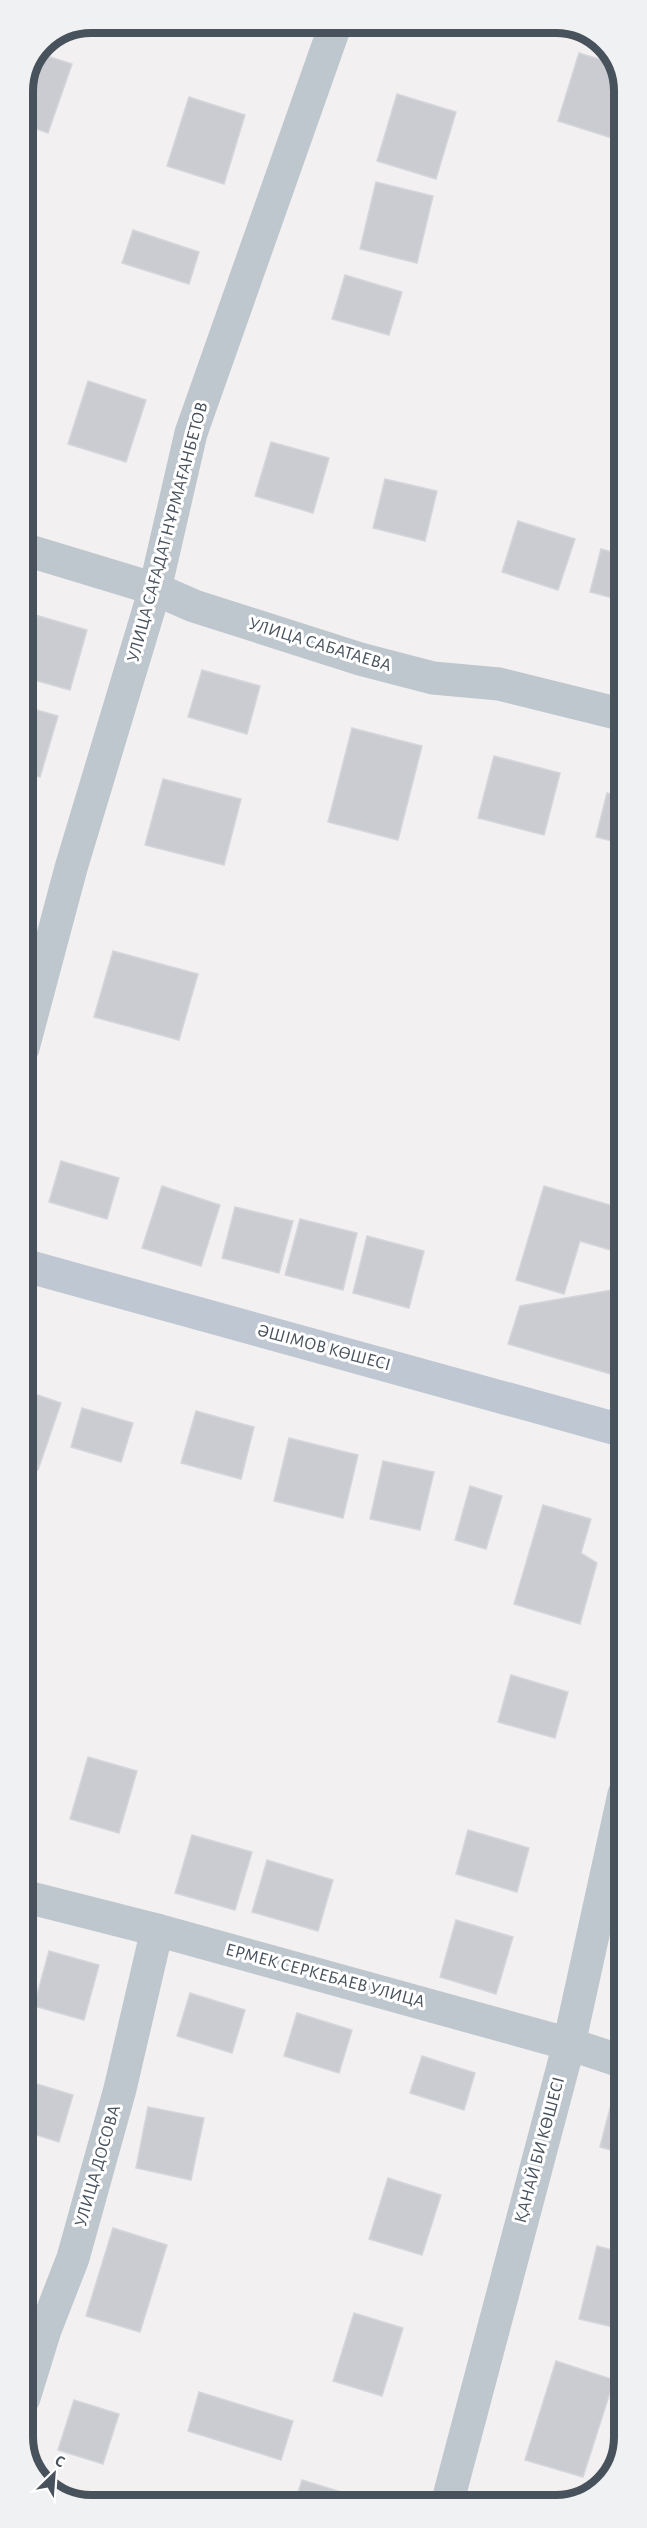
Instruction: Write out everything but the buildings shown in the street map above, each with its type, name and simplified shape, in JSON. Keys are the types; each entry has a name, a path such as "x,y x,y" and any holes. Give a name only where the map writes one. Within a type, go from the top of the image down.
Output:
{"street":[{"name":"УЛИЦА САҒАДАТ НҰРМАҒАНБЕТОВ","path":"33,1011 72,868 155,589 191,433 332,33"},
{"name":"УЛИЦА САБАТАЕВА","path":"33,552 155,589 194,606 360,659 433,678 499,684 614,713"},
{"name":"ӘШІМОВ КӨШЕСІ","path":"33,1268 614,1428"},
{"name":"ҚАНАЙ БИ КӨШЕСІ","path":"449,2495 569,2044 614,1839"},
{"name":"ЕРМЕК СЕРКЕБАЕВ УЛИЦА","path":"33,1899 157,1930 569,2044 614,2059"},
{"name":"УЛИЦА ДОСОВА","path":"33,2369 45,2330 73,2258 120,2088 157,1930"}]}
